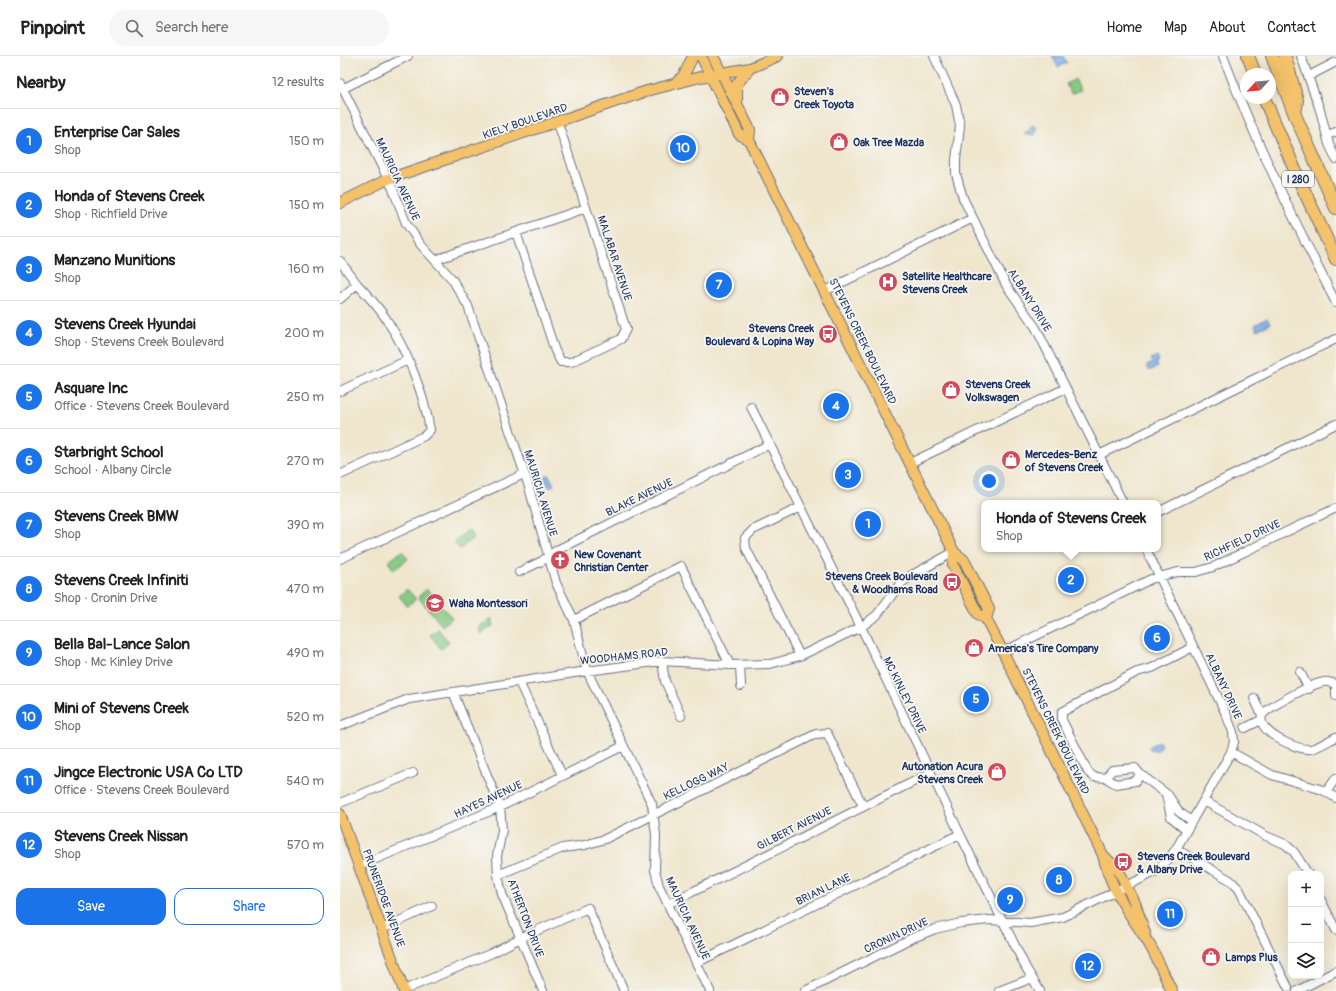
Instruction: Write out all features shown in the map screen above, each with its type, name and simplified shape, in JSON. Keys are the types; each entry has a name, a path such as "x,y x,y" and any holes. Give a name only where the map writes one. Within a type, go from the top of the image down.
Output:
{"highway":[{"path":"1248,56 1253,68"},
{"name":"I 280","path":"1272,56 1295,115 1336,208"},
{"path":"1285,56 1297,100 1295,115"},
{"name":"I 280","path":"1267,104 1301,184 1336,259"}],"main road":[{"path":"676,83 684,75 693,56"},
{"name":"STEVENS CREEK BOULEVARD","path":"701,56 739,134 749,140"},
{"name":"STEVENS CREEK BOULEVARD","path":"713,56 750,130 749,140 954,552 964,560 989,609 986,619 1103,855 1108,877 1124,908 1149,945 1172,991"},
{"name":"KIELY BOULEVARD","path":"340,203 388,179 676,83 750,68 778,56"},
{"path":"738,105 737,84 750,68"},
{"name":"PRUNERIDGE AVENUE","path":"340,814 404,990"},
{"name":"STEVENS CREEK BOULEVARD","path":"1103,855 1119,871 1135,903 1149,945"}],"street":[{"path":"341,86 408,56"},
{"name":"ALBANY DRIVE","path":"934,56 956,105 960,126 956,174 963,198 1006,285 1018,304 1030,318 1121,500"},
{"path":"1223,56 1245,115 1290,212 1336,303"},
{"path":"1301,56 1336,159"},
{"path":"1308,76 1336,62"},
{"name":"MAURICIA AVENUE","path":"341,86 388,179 406,223 421,245 452,279 468,306 524,474 556,582 574,620 587,671 652,804 656,834 655,870 659,886 710,991"},
{"name":"MALABAR AVENUE","path":"516,232 555,351 561,362 571,362 621,339 626,329 558,123"},
{"path":"1327,135 1336,132"},
{"path":"435,260 586,208"},
{"path":"825,292 973,218"},
{"path":"340,261 387,320 400,340 428,417 430,430 424,436 340,475"},
{"path":"340,299 357,284"},
{"path":"1099,456 1336,339"},
{"path":"340,391 408,360"},
{"path":"910,463 1066,388"},
{"name":"MC KINLEY DRIVE","path":"751,408 861,627 960,834 1032,978 1040,991"},
{"path":"1161,511 1336,424"},
{"name":"BLAKE AVENUE","path":"519,572 542,561 549,555 770,444"},
{"path":"340,560 524,474"},
{"path":"800,656 746,548 745,538 753,530 801,507"},
{"name":"RICHFIELD DRIVE","path":"1003,652 1151,579 1178,572 1196,572 1216,566 1336,508"},
{"name":"WOODHAMS ROAD","path":"340,726 409,699 587,671 662,661 730,665 770,664 800,656 861,627 877,615 900,584 912,575 954,552"},
{"name":"ALBANY DRIVE","path":"1116,892 1161,867 1176,849 1231,752 1234,742 1231,724 1148,552"},
{"path":"574,620 681,566 730,665"},
{"path":"1140,774 1136,781 1113,784 1108,778 1094,777 1088,772 1062,720 1062,712 1117,681 1137,672 1152,668 1194,647"},
{"path":"662,661 665,681 681,716"},
{"path":"740,665 741,686"},
{"path":"1300,672 1309,689"},
{"path":"1245,728 1262,718 1271,707 1325,681 1336,684 1336,696"},
{"path":"519,682 562,775"},
{"name":"ATHERTON DRIVE","path":"453,692 500,808 502,830 497,856 498,875 502,894 543,991"},
{"path":"1254,698 1264,727 1269,732 1293,746 1303,749 1311,749 1336,737"},
{"name":"KELLOGG WAY","path":"498,875 563,848 585,846 606,839 816,734 827,733 864,806"},
{"name":"HAYES AVENUE","path":"359,866 500,808 562,775 623,746"},
{"path":"1231,752 1272,775 1327,791 1336,798"},
{"path":"1108,778 1112,770 1135,768 1140,774 1171,798 1169,813 1176,822 1187,830"},
{"path":"340,803 413,773"},
{"name":"GILBERT AVENUE","path":"668,904 931,773"},
{"path":"1327,791 1336,778"},
{"path":"1204,801 1266,836 1285,844 1294,852 1306,871"},
{"path":"1171,807 1192,821"},
{"name":"BRIAN LANE","path":"696,963 960,834"},
{"path":"1176,849 1230,880 1239,889 1286,989 1294,987 1298,991 1336,971"},
{"name":"CRONIN DRIVE","path":"805,991 935,928 961,923 1004,921 1030,923 1063,918 1116,892"},
{"path":"382,929 432,906"},
{"path":"1324,906 1336,930"},
{"path":"404,990 492,953 520,938 588,908 624,991"},
{"path":"999,991 1032,978"}],"green space":[{"path":"1075,79 1081,90 1071,94 1066,84"},
{"path":"468,530 474,537 460,549 454,542"},
{"path":"402,551 408,559 394,570 388,562"},
{"path":"407,589 416,599 407,606 399,596"},
{"path":"427,589 438,601 428,610 418,597"},
{"path":"438,602 452,618 442,626 429,610"},
{"path":"491,618 493,626 488,628 483,634 480,633 479,628 482,624 485,625"},
{"path":"438,629 449,642 441,649 430,635"}],"water":[{"path":"1052,56 1063,56 1067,63 1058,67"},
{"path":"1031,126 1035,126 1037,128 1035,135 1025,135 1025,132 1029,131"},
{"path":"1267,318 1270,324 1257,330 1255,325"},
{"path":"1157,356 1159,361 1156,362 1158,367 1149,371 1146,366 1153,363 1151,359"},
{"path":"546,475 549,475 554,485 552,487 549,487 544,478"},
{"path":"1159,741 1161,747 1156,751 1151,750 1149,747"}],"place":[{"name":"Steven's Creek Toyota","path":"780,97"},
{"name":"Oak Tree Mazda","path":"839,142"},
{"name":"Mini of Stevens Creek","path":"683,148"},
{"name":"Satellite Healthcare Stevens Creek","path":"888,282"},
{"name":"Stevens Creek BMW","path":"719,285"},
{"name":"Stevens Creek Boulevard & Lopina Way","path":"828,334"},
{"name":"Stevens Creek Volkswagen","path":"951,390"},
{"name":"Stevens Creek Hyundai","path":"836,406"},
{"name":"Mercedes-Benz of Stevens Creek","path":"1011,460"},
{"name":"Manzano Munitions","path":"848,475"},
{"name":"Enterprise Car Sales","path":"868,524"},
{"name":"New Covenant Christian Center","path":"560,560"},
{"name":"Honda of Stevens Creek","path":"1071,580"},
{"name":"Stevens Creek Boulevard & Woodhams Road","path":"952,582"},
{"name":"Waha Montessori","path":"435,603"},
{"name":"Starbright School","path":"1157,638"},
{"name":"America's Tire Company","path":"974,648"},
{"name":"Asquare Inc","path":"976,699"},
{"name":"Autonation Acura Stevens Creek","path":"997,772"},
{"name":"Stevens Creek Boulevard & Albany Drive","path":"1123,862"},
{"name":"Stevens Creek Infiniti","path":"1059,880"},
{"name":"Bella Bal-Lance Salon","path":"1010,900"},
{"name":"Jingce Electronic USA Co LTD","path":"1170,914"},
{"name":"Lamps Plus","path":"1211,957"},
{"name":"Stevens Creek Nissan","path":"1088,966"}]}
